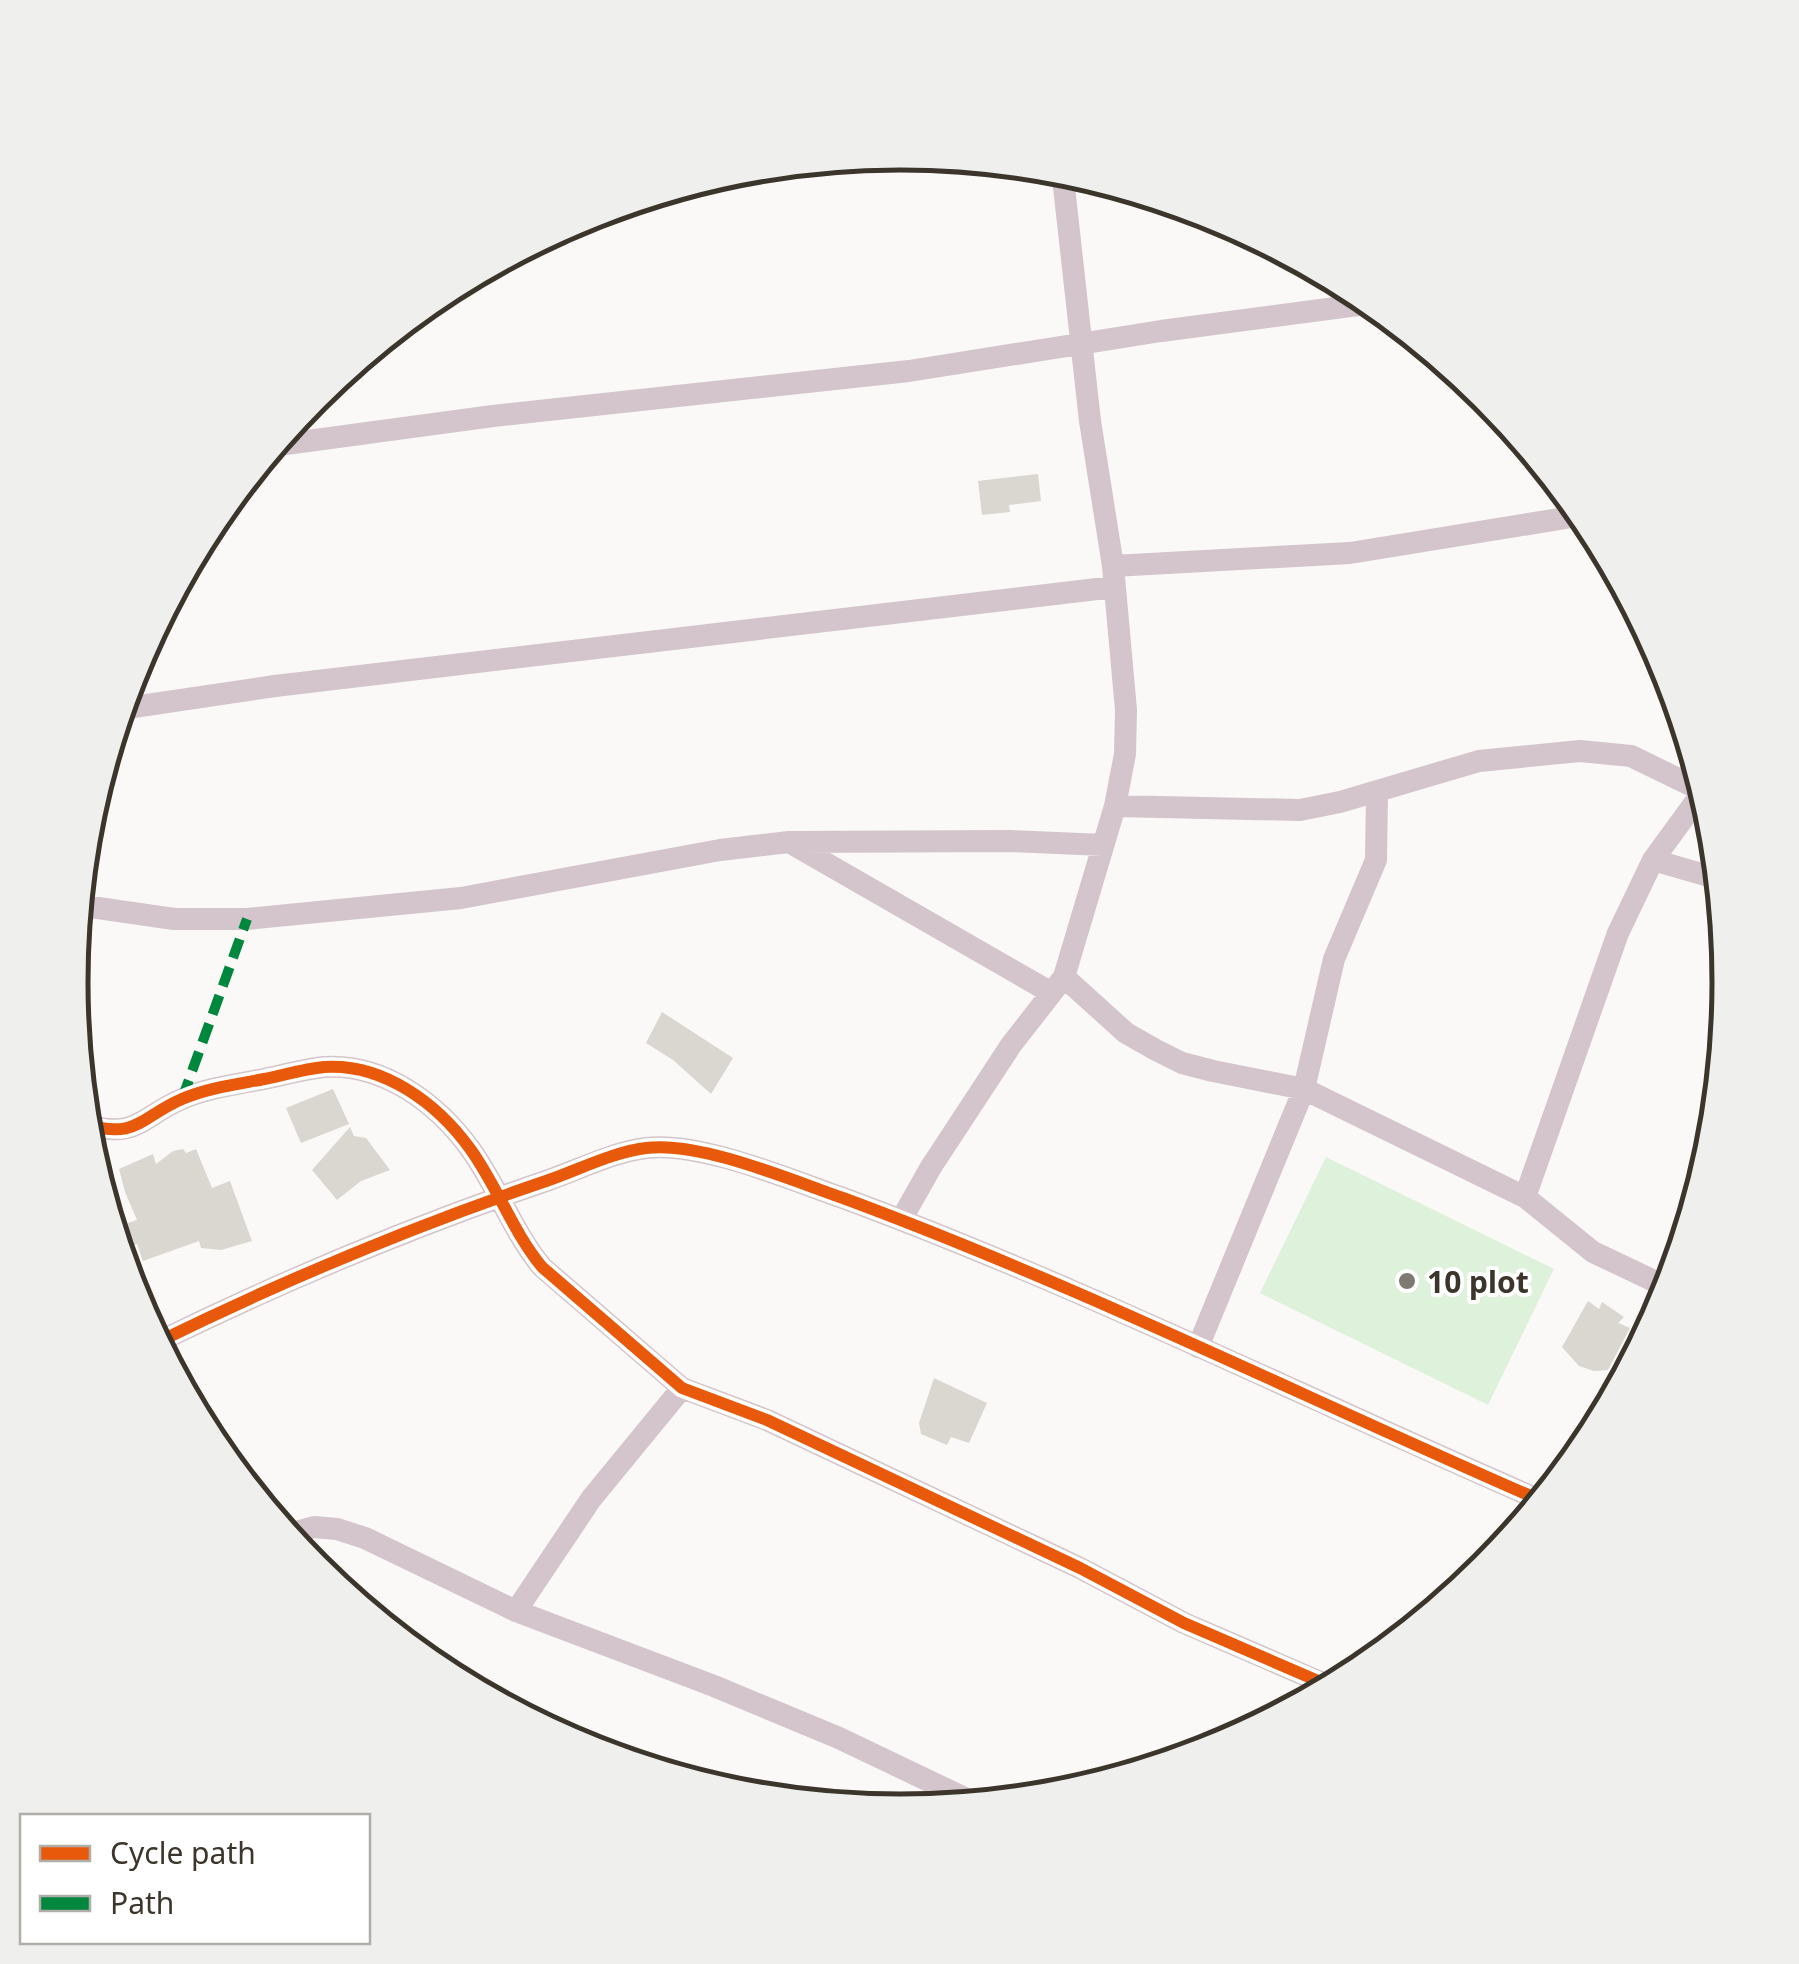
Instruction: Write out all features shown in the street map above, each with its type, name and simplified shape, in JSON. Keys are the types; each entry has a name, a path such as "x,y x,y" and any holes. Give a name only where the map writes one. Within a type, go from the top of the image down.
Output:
{"street":[{"path":"901,1220 959,1123 1057,984 1115,806 1124,754 1126,710 1114,577 1096,474 1064,187"},
{"path":"293,443 493,416 909,371 1350,306"},
{"path":"136,707 1114,577 1350,553 1566,518"},
{"path":"1115,806 1300,810 1479,761 1580,752 1631,756 1686,783"},
{"path":"1198,1346 1304,1089 1334,959 1376,860 1378,791"},
{"path":"1526,1197 1618,932 1653,860 1692,807"},
{"path":"91,908 174,919 266,917 461,898 720,850 789,842 972,840 1103,845"},
{"path":"789,842 1057,984 1126,1033 1182,1062 1304,1089 1526,1197 1593,1252 1654,1281"},
{"path":"1653,860 1705,875"},
{"path":"101,1126 125,1130 150,1120 182,1099 240,1083 326,1067 373,1072 416,1094 446,1121 470,1149 525,1246 542,1267 682,1388 767,1420 1080,1568 1184,1623 1315,1679"},
{"path":"169,1336 500,1196 624,1153 671,1148 785,1177 901,1220 1198,1346 1528,1495"},
{"path":"516,1611 592,1499 682,1388"},
{"path":"302,1531 314,1527 337,1529 365,1538 516,1611 786,1716 952,1792"}],"green space":[{"name":"10 plot","path":"1326,1157 1554,1269 1488,1405 1260,1293"}],"building":[{"path":"1038,474 1041,501 1009,505 1010,512 982,515 978,481"},
{"path":"662,1012 733,1058 711,1094 673,1060 646,1043"},
{"path":"333,1089 349,1124 301,1143 286,1108"},
{"path":"350,1127 354,1136 366,1138 390,1170 361,1181 337,1200 312,1170"},
{"path":"183,1149 186,1153 196,1149 212,1188 230,1181 252,1241 221,1250 201,1248 199,1241 143,1261 137,1244 132,1246 125,1224 137,1220 119,1169 153,1154 156,1164 173,1151"},
{"path":"1588,1301 1599,1309 1602,1302 1624,1317 1618,1323 1630,1328 1608,1370 1579,1366 1562,1347"},
{"path":"934,1378 987,1403 969,1443 951,1437 947,1445 921,1434 919,1423"}],"marked path":[{"path":"182,1099 247,919"}],"cycle path":[{"path":"101,1128 128,1128 202,1092 316,1068 346,1068 388,1079 426,1102 458,1133 542,1267 682,1388 767,1420 1080,1568 1184,1623 1314,1679"},
{"path":"169,1337 300,1276 447,1217 621,1153 668,1147 745,1164 932,1232 1528,1495"}],"place":[{"name":"10 plot","path":"1407,1281"}]}
